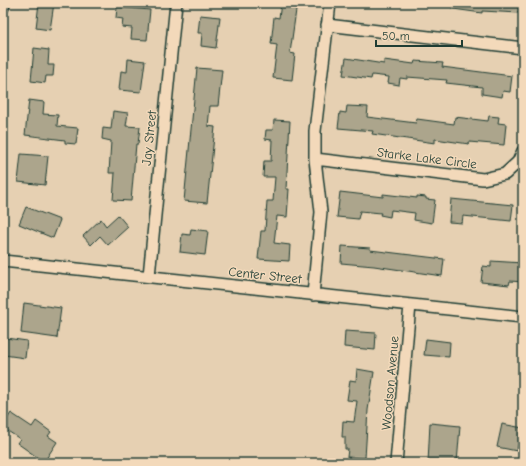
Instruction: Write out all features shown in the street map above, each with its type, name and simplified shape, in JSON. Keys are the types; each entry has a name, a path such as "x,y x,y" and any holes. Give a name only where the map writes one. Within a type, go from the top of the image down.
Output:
{"street":[{"name":"Jay Street","path":"149,276 176,3"},
{"path":"313,295 321,212 315,159 315,131 330,3"},
{"path":"327,25 523,48"},
{"name":"Starke Lake Circle","path":"315,159 483,179 505,174 518,162 523,151"},
{"name":"Center Street","path":"3,261 523,317"},
{"name":"Woodson Avenue","path":"396,463 410,304"}],"building":[{"path":"39,3 54,3 50,30 36,28"},
{"path":"281,3 297,3 290,53 295,54 292,80 273,78 277,45 271,44 274,17 279,18"},
{"path":"454,3 520,3 519,13 482,11 482,13 453,9"},
{"path":"117,7 150,10 147,40 131,39 132,28 122,27 123,19 116,18"},
{"path":"200,15 220,17 216,48 201,46 202,33 198,33"},
{"path":"34,48 49,50 48,65 54,65 53,76 46,76 45,83 31,81"},
{"path":"346,58 384,64 384,60 414,64 415,61 443,63 442,67 512,76 510,92 503,91 502,97 482,94 482,87 446,83 447,80 407,77 407,79 400,78 399,85 388,83 389,77 372,75 371,79 343,75"},
{"path":"128,59 145,61 141,92 119,90 121,71 127,72"},
{"path":"197,68 222,70 218,106 210,106 208,126 215,127 207,203 184,201"},
{"path":"29,100 44,102 43,114 58,115 57,126 78,128 76,144 65,143 65,140 25,135"},
{"path":"347,106 368,107 367,117 416,123 417,119 454,124 455,117 488,121 489,116 499,117 498,123 506,124 504,145 469,142 469,144 435,139 435,143 372,134 373,131 338,128 340,112 346,113"},
{"path":"113,111 128,113 126,126 140,127 138,144 136,144 131,201 113,200 115,173 109,173 111,141 102,139 103,128 111,129"},
{"path":"274,120 290,121 286,189 289,189 287,217 277,216 274,243 290,245 289,261 258,259 261,231 265,231 267,201 273,201 275,177 263,177 264,161 271,161 272,140 265,139 266,130 273,130"},
{"path":"21,154 48,156 45,185 18,182"},
{"path":"340,192 383,197 383,194 417,198 417,196 435,200 432,223 414,220 415,213 391,210 390,217 380,215 381,213 360,211 358,219 337,217"},
{"path":"451,199 513,205 511,221 463,216 462,223 449,222"},
{"path":"26,207 60,220 53,238 19,224"},
{"path":"118,215 128,227 108,245 100,236 91,245 83,236 101,219 106,226"},
{"path":"191,229 208,231 205,255 180,252 182,234 190,235"},
{"path":"342,246 370,248 370,250 444,259 442,276 374,266 341,263"},
{"path":"491,261 523,263 523,282 510,281 509,285 481,282 483,266 491,267"},
{"path":"24,303 61,308 57,338 21,333"},
{"path":"345,331 376,333 375,350 344,347"},
{"path":"6,338 27,341 25,358 4,355"},
{"path":"426,339 450,342 449,357 424,355"},
{"path":"357,369 374,372 368,410 365,458 347,457 348,449 345,449 345,437 342,437 343,421 354,422 357,401 347,400 350,380 356,381"},
{"path":"11,413 32,427 36,421 51,432 48,436 57,442 44,462 17,443 20,439 3,428 3,425"},
{"path":"430,423 460,426 457,463 428,463"},
{"path":"502,424 523,428 523,439 520,438 517,451 497,447"}]}
